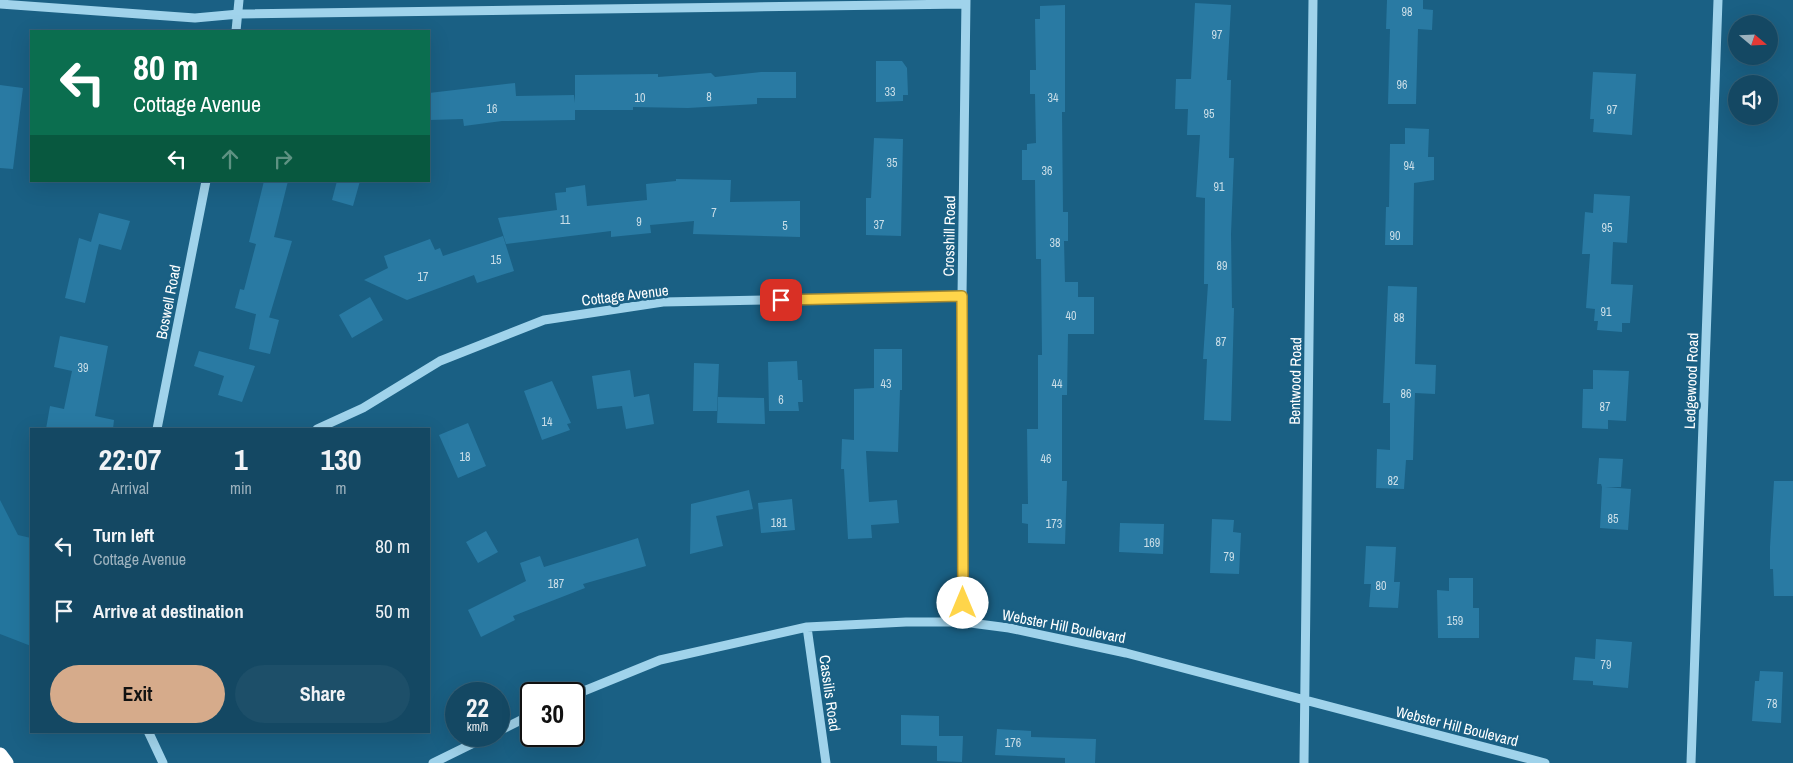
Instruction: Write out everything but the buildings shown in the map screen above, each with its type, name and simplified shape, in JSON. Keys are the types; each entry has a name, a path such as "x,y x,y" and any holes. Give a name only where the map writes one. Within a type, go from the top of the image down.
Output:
{"highway":[{"path":"0,755 6,763"}],"street":[{"path":"236,30 239,0"},
{"name":"Bentwood Road","path":"1304,763 1313,0"},
{"name":"Ledgewood Road","path":"1691,763 1718,0"},
{"path":"0,4 195,18 239,14 966,2"},
{"name":"Crosshill Road","path":"963,622 962,296 966,2"},
{"name":"Boswell Road","path":"157,428 206,182"},
{"name":"Cottage Avenue","path":"319,428 363,408 440,361 544,320 663,302 962,296"},
{"name":"Webster Hill Boulevard","path":"585,691 660,660 807,627 889,622 963,622 1009,628 1126,653 1545,763"},
{"name":"Cassilis Road","path":"807,627 826,763"},
{"path":"149,733 163,763"},
{"path":"433,763 466,747"}],"shaded area":[{"path":"0,500 18,535 30,538 30,646 0,634"}],"route":[{"path":"781,300 962,296 963,603"}]}
